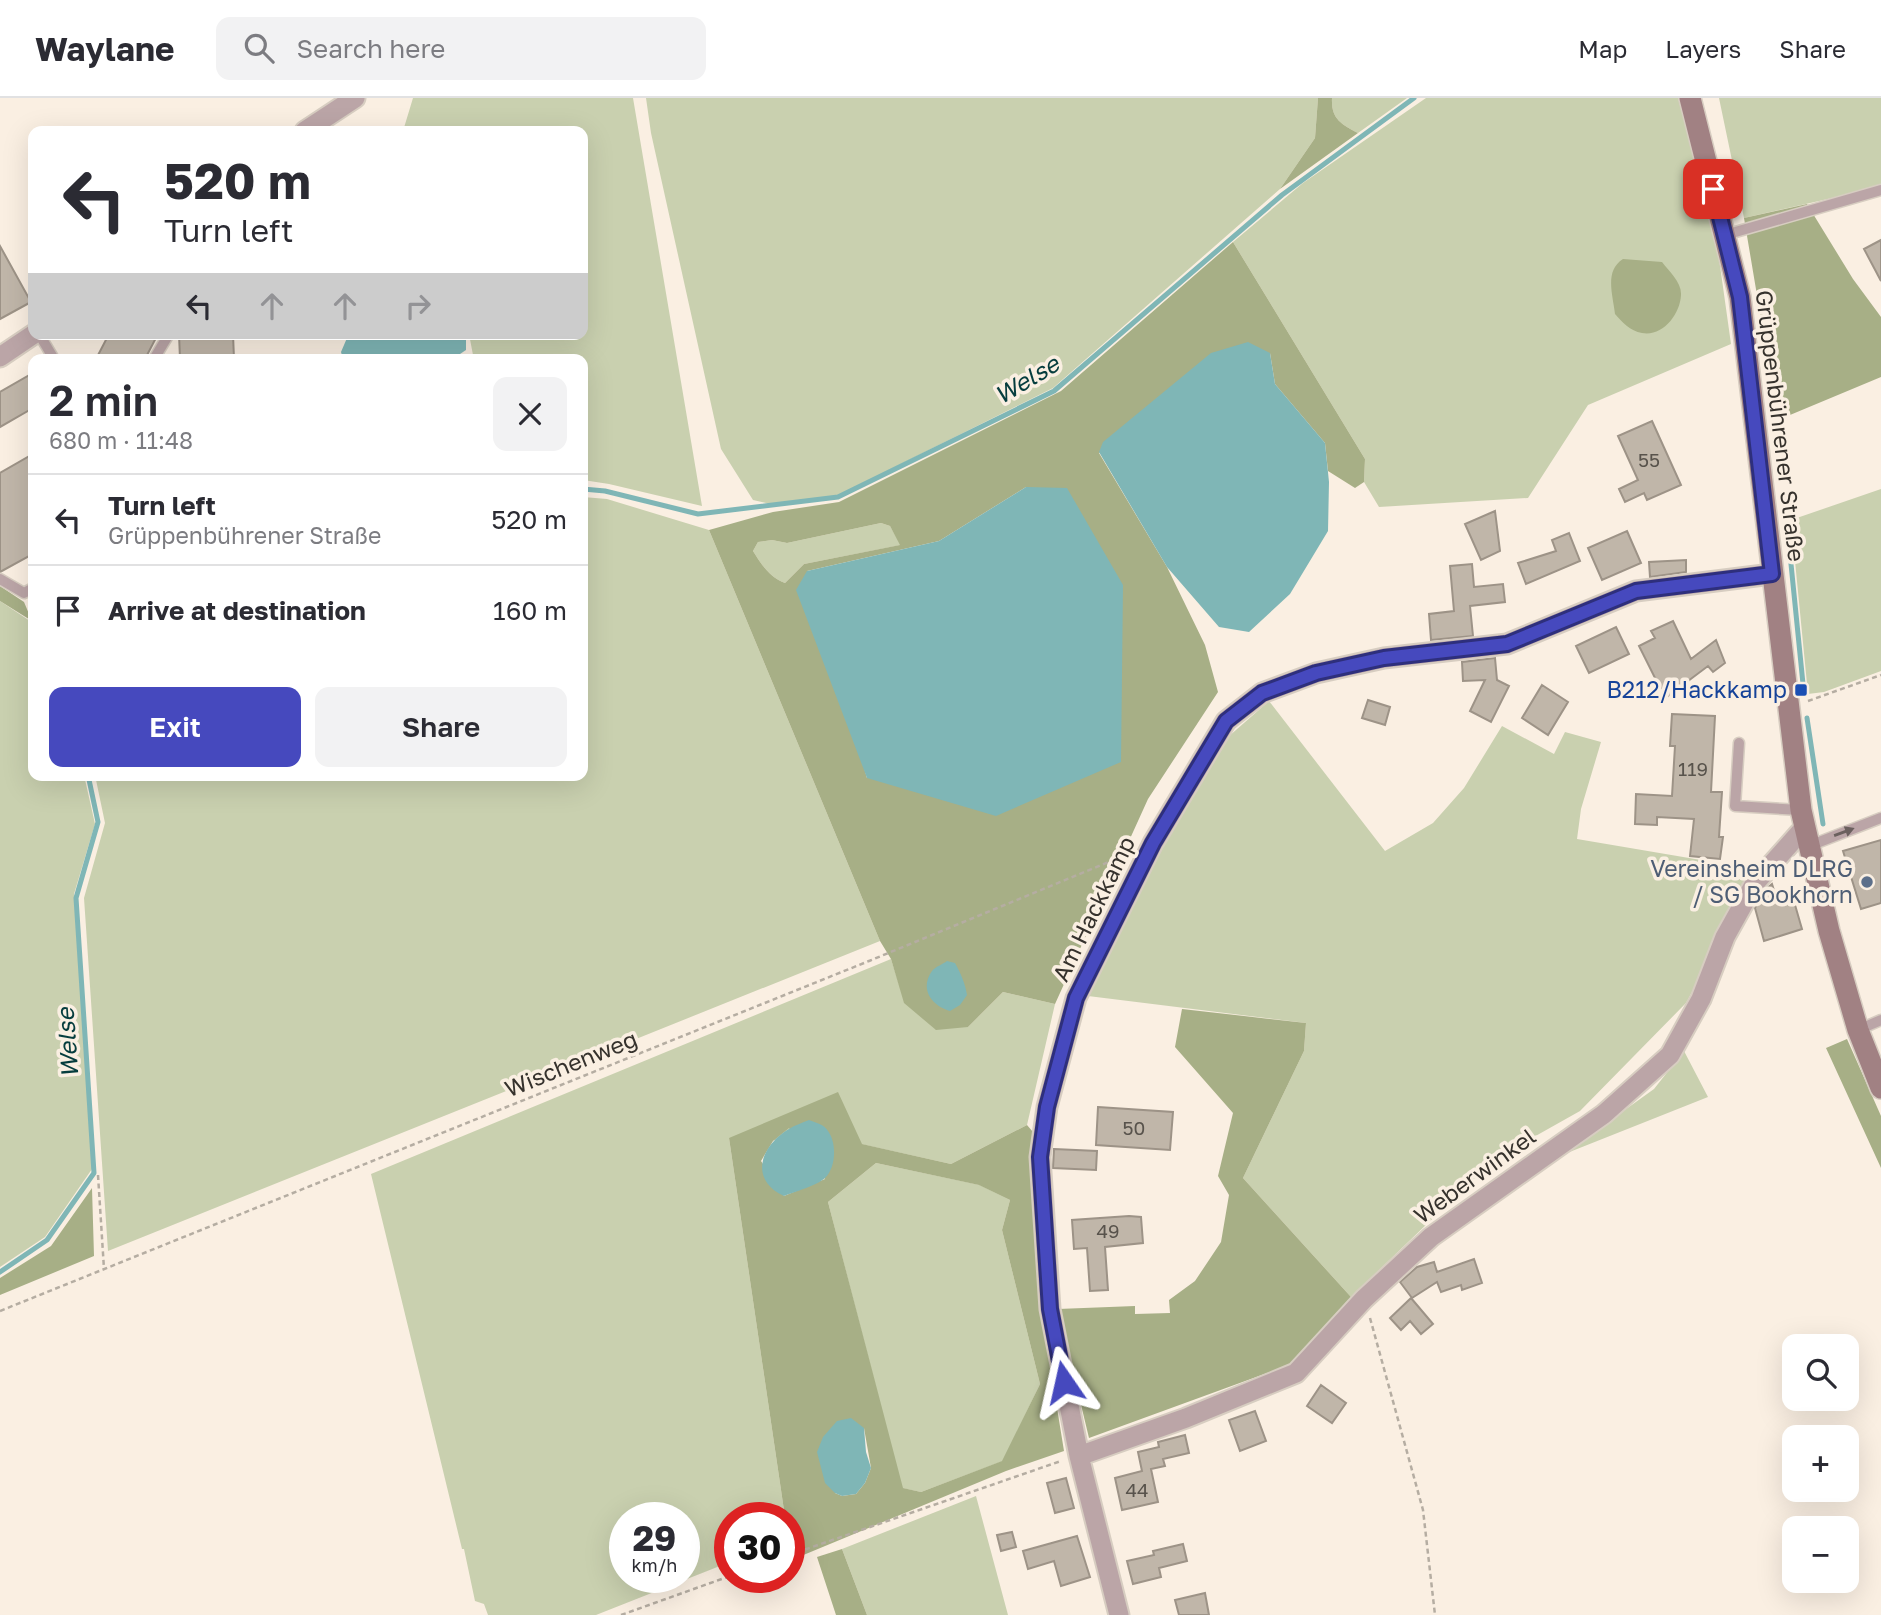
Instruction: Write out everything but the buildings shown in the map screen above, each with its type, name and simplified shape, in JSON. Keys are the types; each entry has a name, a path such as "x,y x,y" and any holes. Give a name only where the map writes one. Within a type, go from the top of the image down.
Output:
{"main road":[{"name":"Grüppenbührener Straße","path":"1690,98 1740,297 1787,705 1804,828 1829,931 1858,1030 1881,1088"}],"street":[{"path":"313,126 355,98"},
{"path":"0,357 28,338"},
{"name":"Am Hackkamp","path":"1119,1615 1079,1456 1050,1309 1040,1157 1047,1107 1076,998 1153,843 1226,721 1262,693 1316,673 1384,658 1507,644 1636,591 1772,574"},
{"name":"Weberwinkel","path":"1079,1456 1186,1418 1296,1373 1364,1299 1431,1237 1604,1114 1670,1055 1701,999 1725,937 1755,883 1804,828"}],"lane":[{"path":"1724,235 1881,190"},
{"path":"0,579 24,593 28,590"},
{"path":"1739,743 1735,806 1804,828 1881,818"},
{"path":"1858,1030 1881,1020"}],"path":[{"path":"1787,705 1801,703 1881,675"},
{"name":"Wischenweg","path":"0,1311 869,961 1153,843"},
{"path":"98,1175 104,1269"},
{"path":"1364,1299 1423,1510 1435,1615"},
{"path":"805,1549 975,1489 1079,1456"},
{"path":"621,1615 714,1582"}],"green space":[{"path":"413,98 633,98 702,506 588,481 588,354 473,354 470,340 588,340 588,126 405,126"},
{"path":"646,98 1318,98 1315,138 1280,189 1053,388 837,496 770,504 753,500 721,449 651,133"},
{"path":"1318,98 1332,98 1335,116 1358,133 1280,189 1315,138"},
{"path":"1332,98 1407,98 1358,133 1335,116"},
{"path":"1426,98 1678,98 1715,230 1731,344 1588,405 1528,498 1379,507 1364,482 1365,459 1233,242 1303,183"},
{"path":"1719,98 1881,98 1881,187 1744,218"},
{"path":"1807,204 1853,279 1881,317 1881,377 1778,420 1744,218"},
{"path":"1233,242 1365,459 1364,482 1355,488 1328,471 1325,443 1275,384 1270,353 1099,453 1167,567 1205,645 1218,692 1148,799 1055,1004 1003,992 968,1027 936,1030 904,1003 891,959 880,941 709,530 773,512 839,502 1061,391","holes":["1026,487 867,778 807,571 939,541","881,523 890,526 900,545 804,564 785,583 770,574 753,551 758,542 772,540 787,543"]},
{"path":"1623,259 1662,262 1679,286 1681,295 1677,310 1669,323 1656,332 1642,333 1634,330 1615,314 1613,270"},
{"path":"1881,489 1881,671 1824,692 1808,694 1791,520"},
{"path":"588,497 607,499 709,530 880,941 108,1251 84,898 105,823 96,781 588,781"},
{"path":"881,523 890,526 901,545 804,564 785,583 770,574 753,551 758,542 772,540 787,543"},
{"path":"0,586 24,602 28,618 0,601"},
{"path":"0,601 28,620 28,781 85,781 95,824 74,894 92,1169 45,1237 0,1267"},
{"path":"1269,701 1385,851 1433,823 1464,788 1502,726 1554,754 1565,732 1601,742 1581,809 1577,839 1748,868 1735,913 1686,1003 1580,1111 1509,1151 1479,1174 1351,1297 1243,1178 1304,1051 1306,1023 1088,996 1177,813 1228,737"},
{"path":"891,959 905,1003 968,1027 1003,992 1055,1004 1027,1125 951,1164 861,1144 729,1138 783,1502 714,1502 714,1568 700,1574 700,1502 609,1502 609,1593 652,1593 596,1615 488,1615 484,1604 475,1601 371,1174"},
{"path":"1182,1009 1306,1023 1304,1051 1243,1178 1351,1297 1289,1365 1089,1438 1058,1309 1135,1306 1135,1314 1170,1313 1169,1300 1195,1281 1221,1242 1229,1195 1218,1176 1233,1113 1175,1047"},
{"path":"1847,1039 1881,1116 1881,1168 1826,1048"},
{"path":"1684,1051 1708,1097 1562,1155 1654,1089"},
{"path":"838,1092 862,1144 951,1164 1027,1125 1033,1132 1041,1309 1064,1451 1006,1471 805,1554 805,1502 783,1502 729,1138","holes":["789,1128 825,1179 784,1196 761,1161 773,1141","876,1163 979,1185 1010,1200 1002,1230 1040,1384 1002,1461 921,1492 903,1488 828,1202","864,1428 871,1468 865,1483 856,1494 842,1496 835,1493"]},
{"path":"876,1163 980,1185 1010,1200 1002,1230 1040,1384 1003,1461 921,1492 902,1488 828,1202"},
{"path":"92,1188 94,1256 0,1295 0,1278 51,1246"},
{"path":"976,1496 1008,1615 867,1615 842,1549"},
{"path":"842,1549 867,1615 836,1615 817,1557"}],"water":[{"path":"346,340 466,340 466,350 460,354 341,352"},
{"path":"1248,342 1270,353 1275,384 1325,443 1329,482 1328,531 1290,594 1249,632 1219,627 1167,567 1099,452 1103,442 1211,353"},
{"path":"1026,487 1067,488 1123,585 1121,762 996,816 867,778 796,590 807,571 939,541"},
{"path":"947,961 955,963 967,995 960,1005 950,1011 933,1001 927,990 932,971"},
{"path":"809,1120 820,1124 831,1136 833,1162 829,1174 822,1181 784,1196 766,1181 762,1163 765,1153 779,1136"},
{"path":"851,1418 864,1428 866,1452 871,1468 865,1483 856,1494 842,1496 825,1483 817,1452 823,1437 837,1421"}],"waterway":[{"name":"Welse","path":"588,489 605,491 698,514 838,497 1054,391 1282,195 1414,98"},
{"path":"1787,524 1804,694"},
{"path":"1807,718 1823,824"},
{"name":"Welse","path":"0,1272 47,1240 94,1173 76,898 98,822 89,781"}],"place":[{"name":"B212/Hackkamp","path":"1801,690"},
{"name":"Vereinsheim DLRG / SG Bookhorn","path":"1867,882"}],"route":[{"path":"1064,1382 1050,1309 1040,1157 1047,1107 1076,998 1153,843 1226,721 1262,693 1316,673 1384,658 1507,644 1636,591 1772,574 1740,297 1713,189"}]}
